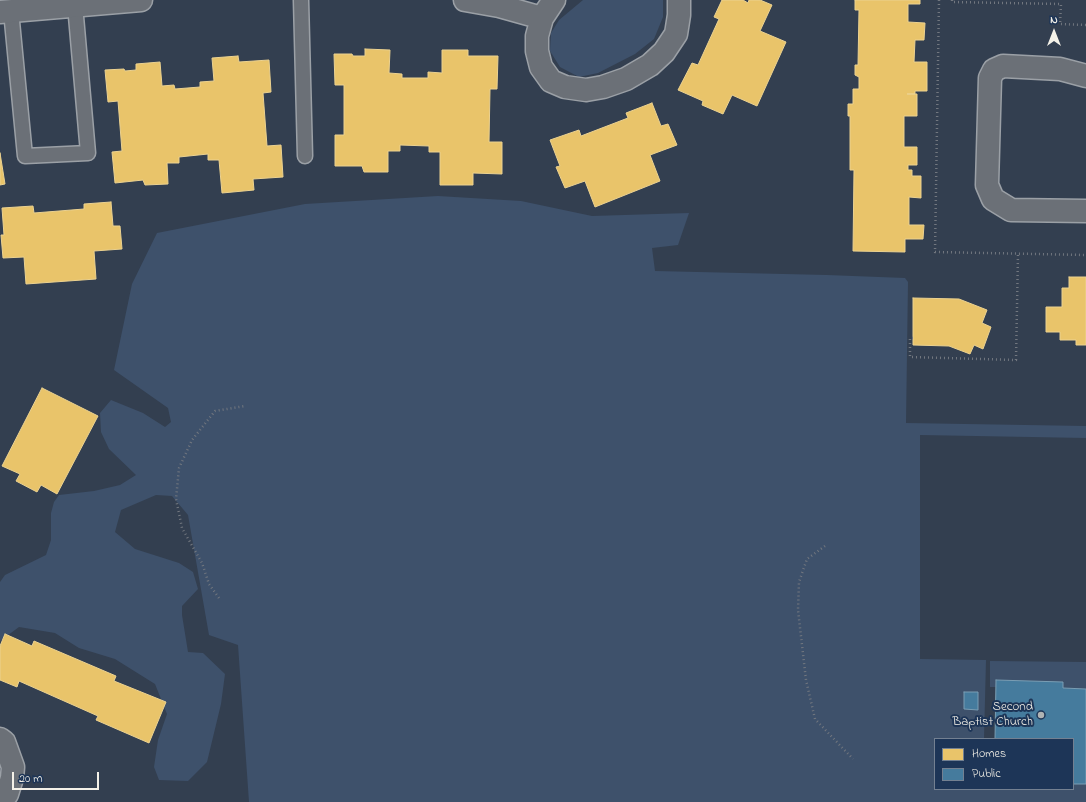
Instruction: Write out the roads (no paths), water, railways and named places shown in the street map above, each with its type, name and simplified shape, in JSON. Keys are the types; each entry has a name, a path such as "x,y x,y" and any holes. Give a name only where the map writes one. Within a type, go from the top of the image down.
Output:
{"street":[{"path":"6,9 141,0"},
{"path":"465,0 499,6 542,18"},
{"path":"554,0 542,18 538,36 537,51 542,67 551,80 565,87 586,90 603,87 626,79 650,65 664,52 676,34 680,0"},
{"path":"1086,76 1060,69 1003,66 994,70 990,78 987,185 993,199 1011,210 1086,211"},
{"path":"0,739 4,742 13,767 12,778 7,794 0,802"}],"lane":[{"path":"301,0 305,156"},
{"path":"6,9 25,156 88,153 75,5"}],"place":[{"name":"Second Baptist Church","path":"1041,715"}]}
